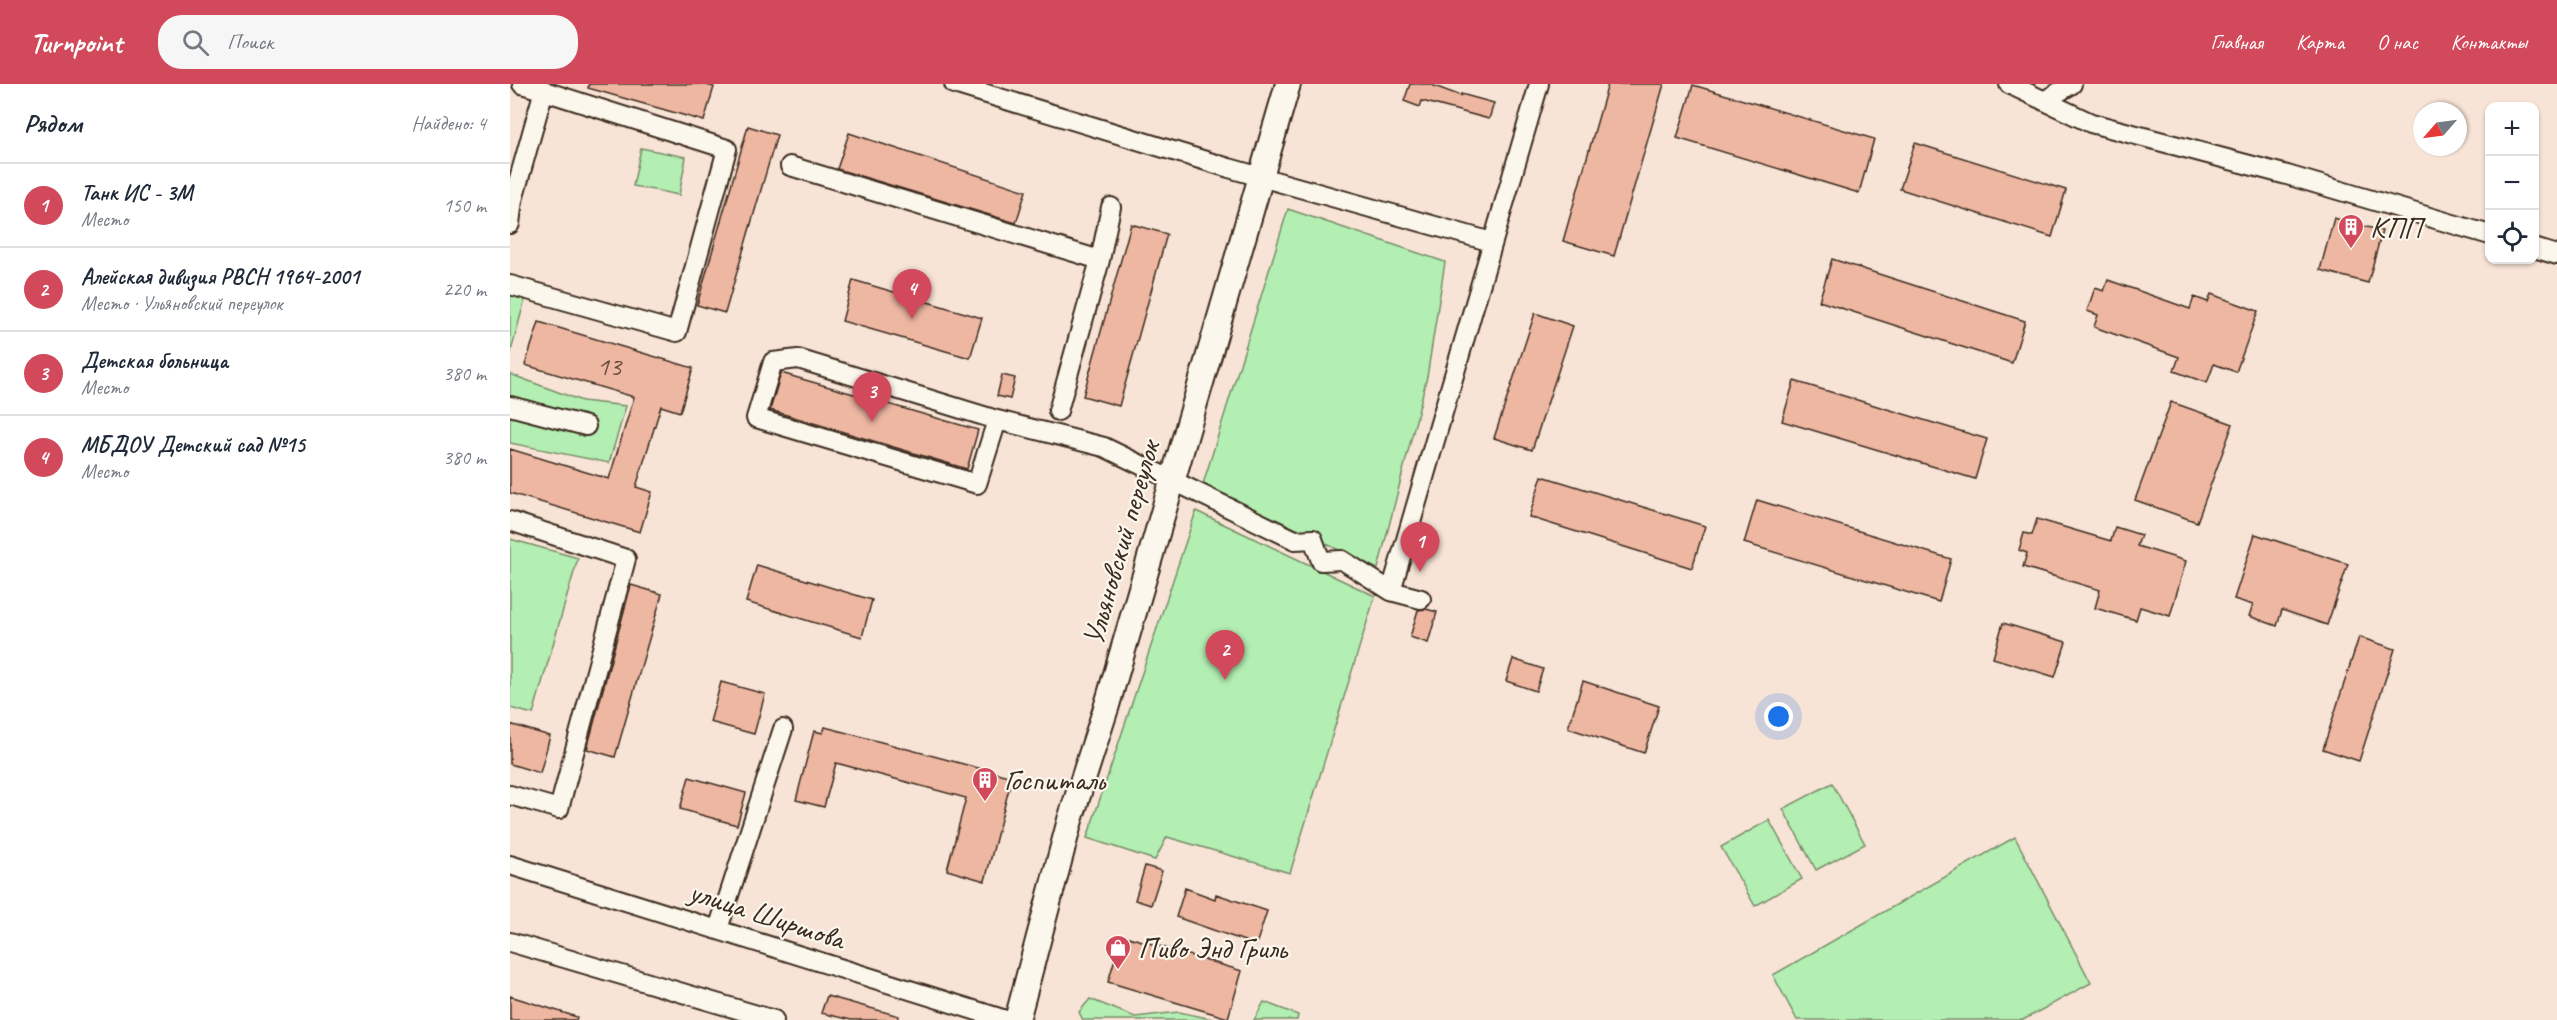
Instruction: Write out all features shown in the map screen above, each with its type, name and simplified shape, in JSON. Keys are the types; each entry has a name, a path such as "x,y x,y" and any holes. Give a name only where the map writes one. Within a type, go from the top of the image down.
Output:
{"main road":[{"name":"Ульяновский переулок","path":"1017,1020 1070,820 1107,705 1288,84"}],"street":[{"path":"510,285 676,333 727,148 522,84"},
{"path":"954,84 1262,177 1492,242"},
{"path":"1391,591 1539,84"},
{"path":"2008,84 2091,123 2287,175 2485,234"},
{"path":"2044,101 2072,84"},
{"path":"510,224 512,199 544,90"},
{"path":"790,166 1100,260"},
{"path":"1058,411 1100,260 1111,207"},
{"path":"2539,249 2557,255"},
{"path":"997,420 977,484 756,418 773,362 798,358 997,420 1104,447 1295,540 1313,539 1322,561 1342,560 1391,591 1421,599"},
{"path":"510,406 586,426"},
{"path":"510,521 626,559 559,809 510,795"},
{"path":"718,929 783,729"},
{"name":"улица Ширшова","path":"510,865 1006,1020"},
{"path":"510,942 774,1020"}],"green space":[{"path":"641,148 686,157 679,195 633,186"},
{"path":"1288,209 1445,262 1427,377 1378,569 1203,484"},
{"path":"510,295 525,299 510,355"},
{"path":"510,374 582,401 626,406 609,463 510,443"},
{"path":"1196,511 1375,596 1290,873 1167,837 1155,860 1087,838"},
{"path":"510,539 578,558 533,714 510,708"},
{"path":"1832,783 1865,844 1816,870 1783,809"},
{"path":"1769,820 1802,879 1755,906 1721,847"},
{"path":"2015,837 2091,983 2023,1020 1797,1020 1773,975"},
{"path":"1090,999 1135,1017 1179,1012 1217,1020 1083,1020 1079,1012"},
{"path":"1264,1002 1298,1015 1297,1020 1254,1020"}],"building":[{"path":"589,84 703,84 714,87 704,121 588,88"},
{"path":"1410,84 1429,84 1461,96 1461,94 1494,103 1489,119 1422,101 1420,107 1404,101"},
{"path":"1608,84 1664,84 1614,256 1563,241"},
{"path":"1693,85 1874,139 1859,193 1677,138"},
{"path":"748,126 777,135 725,313 697,305"},
{"path":"849,133 1026,191 1016,223 837,169"},
{"path":"1915,143 2066,190 2052,237 1900,189"},
{"name":"КПП","path":"2334,218 2382,231 2368,283 2320,270"},
{"path":"1131,224 1167,234 1119,406 1083,396"},
{"path":"1832,259 2025,321 2012,363 1819,301"},
{"path":"853,280 982,318 970,358 842,321"},
{"path":"2108,280 2190,309 2194,297 2208,302 2211,294 2258,311 2236,372 2214,364 2207,383 2174,371 2179,357 2094,327 2098,315 2087,311 2095,288 2104,291"},
{"path":"1535,313 1573,326 1532,450 1494,438"},
{"path":"539,322 693,368 680,412 661,406 636,487 652,492 640,532 510,493 510,449 609,479 634,397 525,365"},
{"path":"781,373 978,430 967,469 770,410"},
{"path":"1002,375 1015,378 1010,399 997,396"},
{"path":"1794,381 1987,439 1975,479 1782,421"},
{"path":"2171,402 2233,424 2197,522 2135,500"},
{"path":"1542,476 1705,526 1692,568 1529,517"},
{"path":"1757,500 1951,559 1939,602 1744,543"},
{"path":"2037,519 2111,541 2115,527 2141,535 2137,546 2186,561 2170,616 2140,607 2136,620 2095,608 2100,590 2023,567 2027,553 2019,550 2024,533 2032,535"},
{"path":"2255,534 2348,564 2327,625 2282,610 2277,626 2249,616 2253,605 2234,599"},
{"path":"757,565 872,600 862,637 746,602"},
{"path":"631,585 662,594 615,757 587,749"},
{"path":"1426,609 1437,612 1428,643 1410,637 1418,610"},
{"path":"2003,623 2066,642 2055,677 1993,658"},
{"path":"2359,637 2395,649 2359,761 2323,749"},
{"path":"1513,659 1543,669 1536,691 1506,681"},
{"path":"1583,681 1659,706 1644,753 1568,728"},
{"path":"721,682 765,694 754,734 710,722"},
{"path":"510,724 550,736 540,773 510,764"},
{"name":"Госпиталь","path":"825,727 1012,777 985,881 947,870 966,798 836,763 824,807 796,800 814,731 823,733"},
{"path":"689,777 746,793 737,825 680,809"},
{"path":"1145,866 1162,871 1151,905 1135,900"},
{"path":"1185,888 1215,899 1216,894 1267,911 1256,945 1176,917"},
{"path":"1122,935 1242,971 1228,1018 1108,982"},
{"path":"510,996 577,1017 576,1020 510,1020"},
{"path":"827,996 899,1016 898,1020 851,1020 821,1013"}],"place":[{"name":"КПП","path":"2351,250"},
{"name":"МБДОУ Детский сад №15","path":"912,319"},
{"name":"Детская больница","path":"872,422"},
{"name":"Танк ИС - 3М","path":"1420,572"},
{"name":"Алейская дивизия РВСН 1964-2001","path":"1225,680"},
{"name":"Госпиталь","path":"985,803"},
{"name":"Пиво Энд Гриль","path":"1118,971"}]}
